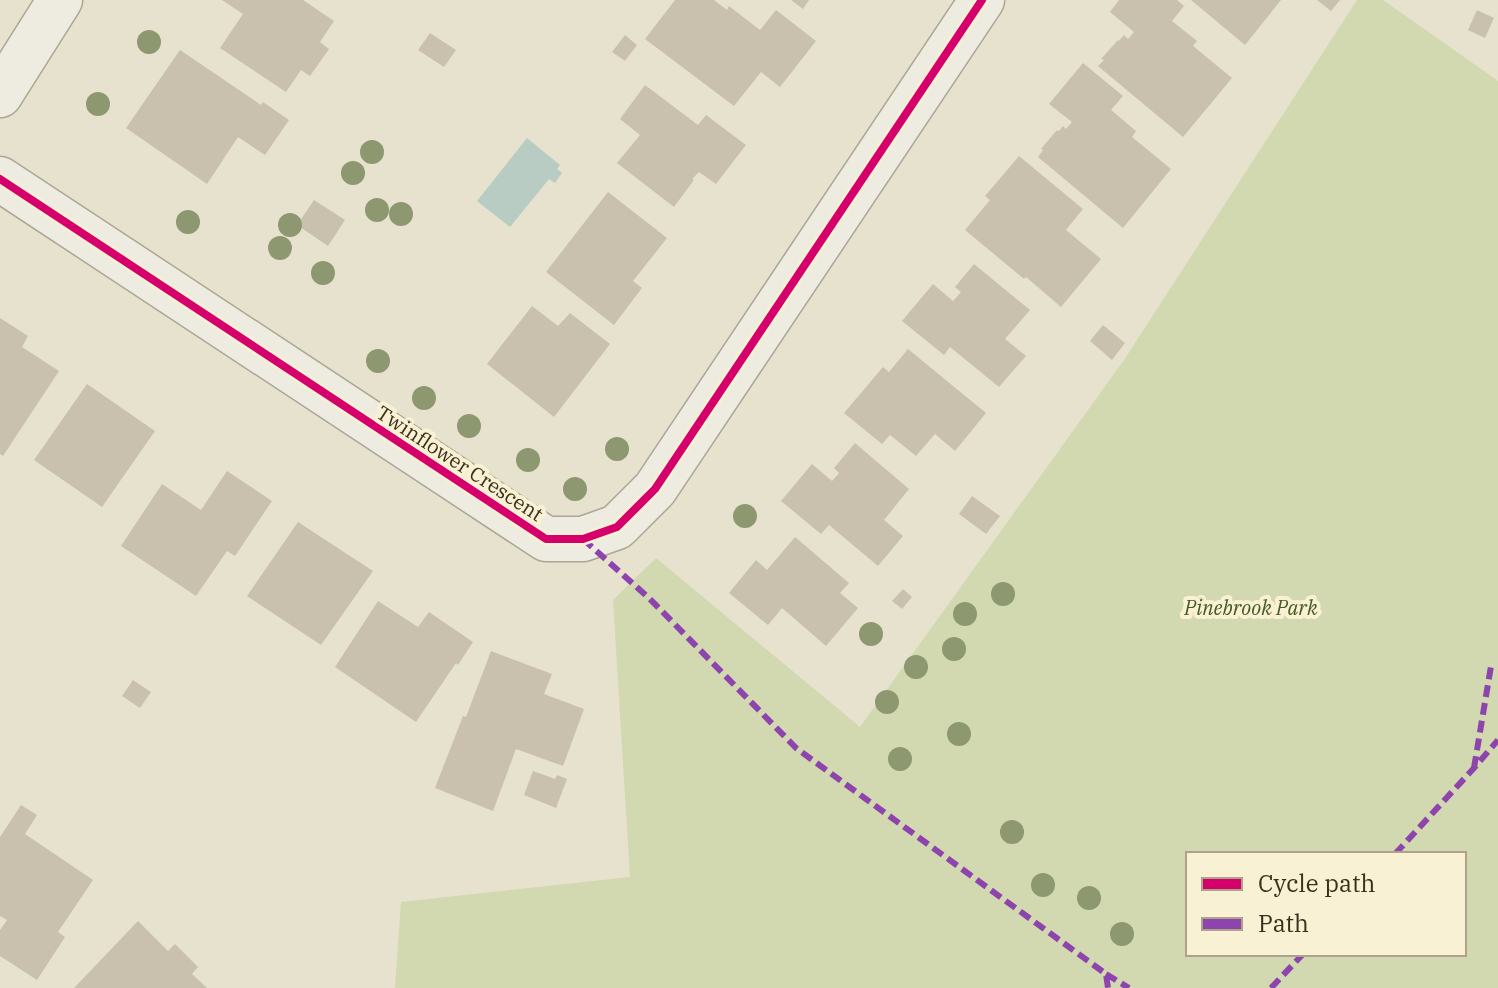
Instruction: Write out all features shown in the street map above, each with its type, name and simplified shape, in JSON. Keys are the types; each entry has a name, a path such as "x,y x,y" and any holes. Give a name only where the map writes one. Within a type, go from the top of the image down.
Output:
{"street":[{"path":"0,95 60,0"},
{"name":"Twinflower Crescent","path":"0,179 546,539 583,539 617,527 655,489 982,0"}],"green space":[{"name":"Pinebrook Park","path":"1357,0 1383,0 1498,81 1498,988 395,988 401,902 630,877 613,600 656,558 860,727 1124,360"}],"shaded area":[{"path":"527,138 560,165 557,169 562,173 555,183 549,179 510,227 477,201"}],"building":[{"path":"222,0 303,0 334,21 320,42 329,49 310,76 301,70 286,92 220,48 243,14"},
{"path":"675,0 714,0 727,10 729,6 760,30 776,10 816,41 780,87 761,72 734,106 645,39"},
{"path":"791,0 809,0 803,9"},
{"path":"1119,0 1177,0 1184,6 1172,21 1197,41 1193,46 1232,78 1183,137 1098,66 1118,40 1124,35 1128,39 1134,32 1110,12"},
{"path":"1191,0 1281,0 1245,45"},
{"path":"1317,0 1340,0 1331,11"},
{"path":"1477,10 1494,18 1485,38 1468,30"},
{"path":"430,33 456,50 444,67 418,50"},
{"path":"625,35 637,45 625,61 612,52"},
{"path":"180,50 261,105 263,102 289,120 265,155 238,137 207,184 126,128"},
{"path":"1083,63 1123,96 1111,110 1136,131 1132,137 1171,169 1123,228 1038,157 1057,130 1063,126 1066,129 1072,122 1049,104"},
{"path":"645,85 698,125 706,115 746,145 716,184 699,172 674,207 617,163 640,135 620,119"},
{"path":"1019,156 1083,209 1066,230 1101,259 1061,307 965,230 990,200 985,196"},
{"path":"608,192 667,238 633,281 642,288 614,325 546,272"},
{"path":"314,200 345,220 328,246 297,225"},
{"path":"974,264 1030,310 1005,339 1026,356 999,387 950,347 944,355 902,321 933,284 953,301 961,292 955,287"},
{"path":"532,306 558,326 570,313 610,344 554,417 487,364"},
{"path":"0,318 28,336 22,347 59,371 3,456 0,454"},
{"path":"1103,325 1125,343 1112,360 1090,341"},
{"path":"908,349 986,413 955,451 935,434 916,456 890,435 882,444 844,413 883,367 889,372"},
{"path":"87,384 155,431 102,507 34,460"},
{"path":"855,443 909,489 884,520 903,536 878,566 829,525 821,534 781,501 812,464 832,481 839,473 834,468"},
{"path":"227,471 272,501 235,556 227,551 196,596 121,546 162,484 201,510"},
{"path":"972,496 1000,516 986,534 959,514"},
{"path":"298,522 373,571 321,645 247,596"},
{"path":"795,537 849,583 840,593 858,608 826,646 782,608 768,625 729,593 756,560 767,570"},
{"path":"903,589 912,597 902,609 892,601"},
{"path":"378,601 418,627 429,612 473,642 416,722 335,667"},
{"path":"491,651 552,674 544,694 584,709 563,766 516,749 493,811 435,788"},
{"path":"133,680 151,692 140,708 122,696"},
{"path":"533,771 555,779 557,775 567,779 556,808 524,795"},
{"path":"21,805 37,815 25,834 93,880 58,932 65,937 37,980 0,956 0,930 7,920 0,916 0,837"},
{"path":"138,921 168,951 175,944 198,967 192,974 207,988 74,988"}],"marked path":[{"path":"583,539 650,599 796,748 1106,974 1108,988"},
{"path":"1474,768 1491,666"},
{"path":"1397,852 1498,740"},
{"path":"1271,988 1301,956"},
{"path":"1106,974 1129,988"}],"cycle path":[{"path":"0,179 546,539 583,539 617,527 655,489 982,0"}]}
